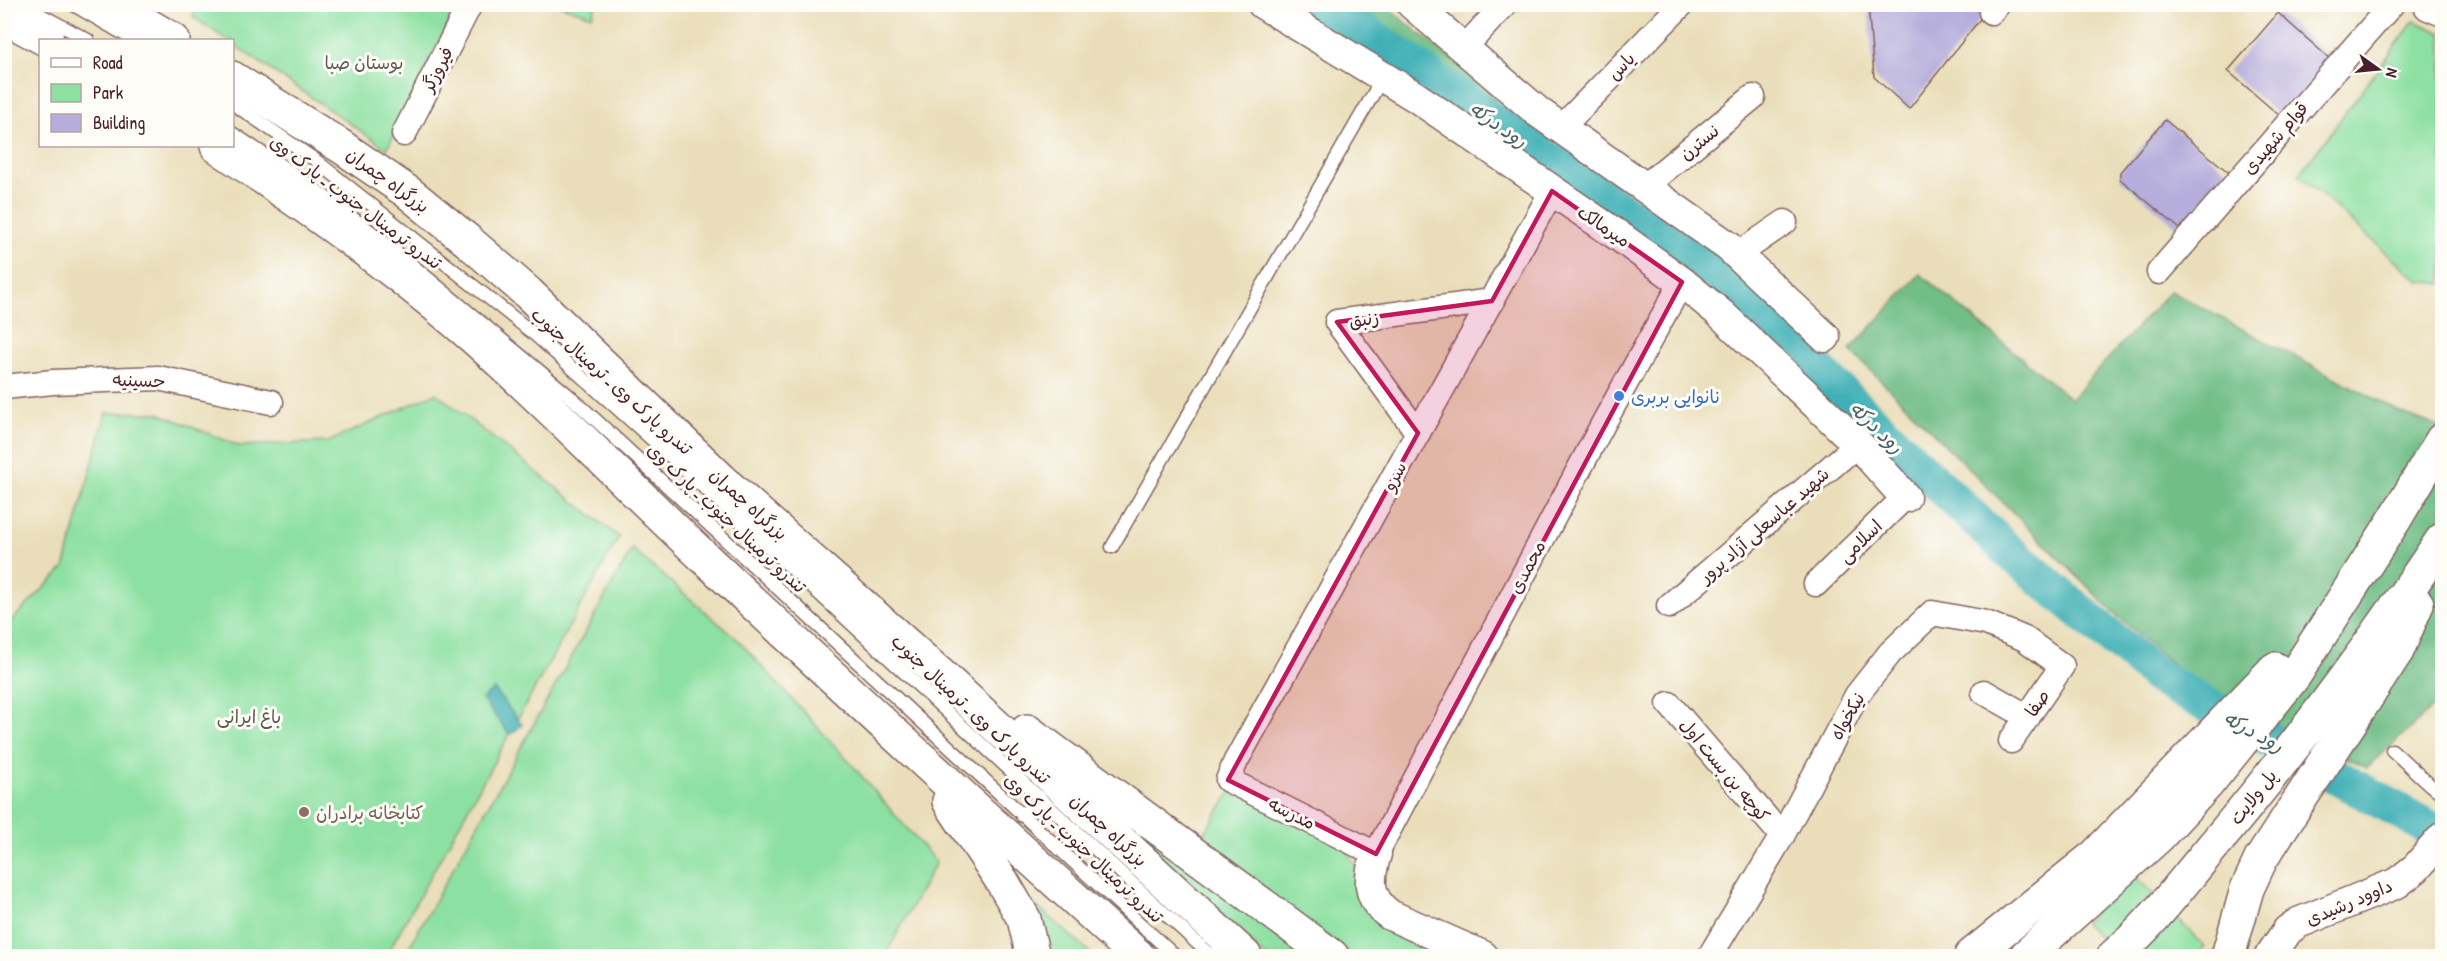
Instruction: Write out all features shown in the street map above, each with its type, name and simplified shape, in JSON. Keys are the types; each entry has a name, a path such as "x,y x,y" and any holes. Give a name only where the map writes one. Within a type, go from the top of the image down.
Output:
{"main road":[{"path":"2430,4 2442,9"},
{"path":"4,17 45,39"},
{"path":"125,17 171,39"},
{"name":"بزرگراه چمران","path":"234,79 399,186 528,293 729,487 944,678 1245,957"},
{"path":"218,147 280,188 395,273 473,338 921,760 1138,957"},
{"path":"2026,957 2158,837 2208,783 2294,675 2395,519 2442,440"},
{"name":"پل ولایت","path":"2115,957 2135,939 2239,816 2377,637 2442,540"},
{"path":"2228,957 2247,889 2261,859 2397,651 2442,547"},
{"path":"1971,957 2096,855 2340,601"},
{"path":"944,678 996,708 1332,957"},
{"path":"921,760 1019,910 1024,919 1033,957"}],"street":[{"name":"فیروزگر","path":"404,134 470,4"},
{"name":"میرمالک","path":"1263,4 1383,76 1682,282 1722,314 1858,444 1905,497"},
{"path":"1412,4 1538,112 1737,255 1824,337"},
{"path":"1463,49 1505,4"},
{"name":"یاس","path":"1560,128 1682,4"},
{"name":"قوام شهیدی","path":"2159,272 2392,4"},
{"name":"نسترن","path":"1644,187 1753,98"},
{"name":"سرو","path":"1236,761 1552,191"},
{"path":"1737,255 1785,222"},
{"name":"محمدی","path":"1376,855 1597,435 1682,282"},
{"name":"زنبق","path":"1418,433 1337,322 1492,301"},
{"name":"حسینیه","path":"8,391 53,382 158,378 271,402"},
{"name":"شهید عباسعلی آزاد پرور","path":"1669,606 1858,444"},
{"name":"اسلامی","path":"1815,584 1905,497"},
{"name":"نیکخواه","path":"1710,957 1782,836 1857,695 1890,653 1932,613 1986,622 2025,639 2062,666"},
{"name":"صفا","path":"2012,741 2062,666"},
{"path":"1984,692 2028,717"},
{"name":"کوچه بن بست اول","path":"1669,704 1782,836"},
{"name":"مدرسه","path":"1236,761 1228,780 1376,855"},
{"name":"داوود رشیدی","path":"2270,957 2288,930 2298,923 2397,883 2438,844"},
{"path":"1376,855 1370,873 1370,887 1380,908 1390,915 1483,957"}],"lane":[{"path":"21,4 86,39"},
{"path":"72,4 125,17"},
{"path":"1112,547 1383,76"},
{"name":"تندرو پارک وی ـ ترمینال جنوب","path":"234,104 314,159 534,334 658,445 1211,957"},
{"name":"تندرو ترمینال جنوب ـ پارک وی","path":"234,134 303,180 382,240 572,398 1175,957"},
{"path":"2392,750 2442,793"},
{"path":"1022,816 1040,797"}],"highlighted area":[{"path":"1552,191 1682,282 1376,854 1228,780 1418,433 1337,322 1492,301"}],"green space":[{"name":"بوستان صبا","path":"197,4 457,5 387,149 234,45 234,39 226,39 193,17"},
{"path":"596,4 592,16 559,5"},
{"path":"1383,4 1497,96 1492,103 1339,5"},
{"path":"2414,21 2442,33 2442,283 2420,282 2299,175"},
{"path":"1920,274 2071,399 2170,291 2400,412 2442,428 2442,699 2367,768 2195,684 2112,611 1850,350"},
{"name":"باغ ایرانی","path":"436,393 619,537 386,956 5,956 5,627 64,568 106,413 158,413 239,446 328,442"},
{"path":"632,549 736,638 852,765 936,862 885,956 404,956"},
{"path":"1236,790 1346,848 1358,871 1448,956 1354,956 1198,843 1228,796"},
{"path":"1158,838 1316,956 1265,956 1169,870 1142,841"},
{"path":"2133,874 2205,947 2196,956 2118,956 2084,923"},
{"path":"1029,900 1094,956 1045,956"}],"water":[{"path":"494,689 522,725 510,735 482,699"}],"building":[{"path":"1868,4 1992,4 1909,109 1874,77"},
{"path":"2278,13 2330,59 2281,117 2228,71"},
{"path":"2165,120 2233,176 2185,233 2120,179 2120,172"}],"waterway":[{"name":"رود درکه","path":"1320,4 1342,16 1718,275 2007,550 2162,680 2442,835"}],"place":[{"name":"نانوایی بربری","path":"1619,396"},
{"name":"کتابخانه برادران","path":"304,812"}]}
